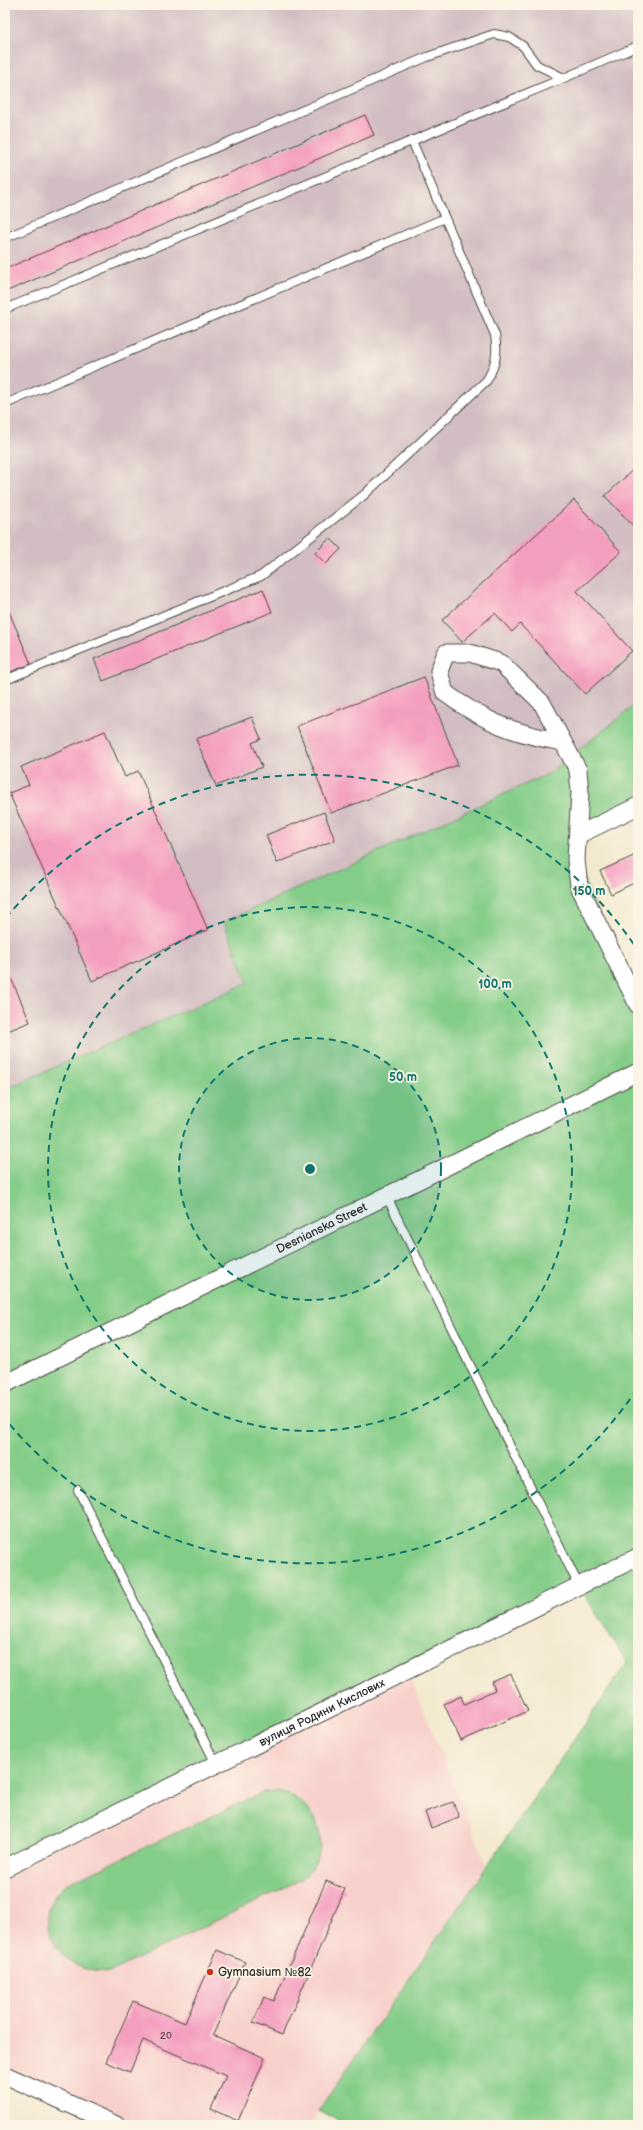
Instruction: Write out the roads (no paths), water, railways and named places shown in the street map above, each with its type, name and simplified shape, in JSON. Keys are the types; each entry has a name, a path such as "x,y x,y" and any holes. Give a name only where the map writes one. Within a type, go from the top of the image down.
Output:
{"street":[{"path":"563,742 538,738 492,723 468,710 445,693 439,671 446,653 470,653 500,662 542,702 578,770 580,792 576,860 579,886 638,1005"},
{"path":"578,834 638,806"},
{"name":"Desnianska Street","path":"5,1384 638,1072"},
{"name":"вулиця Родини Кислових","path":"5,1868 638,1557"},
{"path":"5,2075 91,2120 116,2125"}],"lane":[{"path":"5,238 427,57 494,34 509,37 524,46 537,65 564,78"},
{"path":"5,309 638,46"},
{"path":"5,680 261,576 364,495 488,380 497,358 498,351 495,335 412,141"},
{"path":"5,404 445,218"},
{"path":"387,1197 579,1586"},
{"path":"78,1490 216,1764"}],"place":[{"name":"Gymnasium №82","path":"210,1972"}]}
